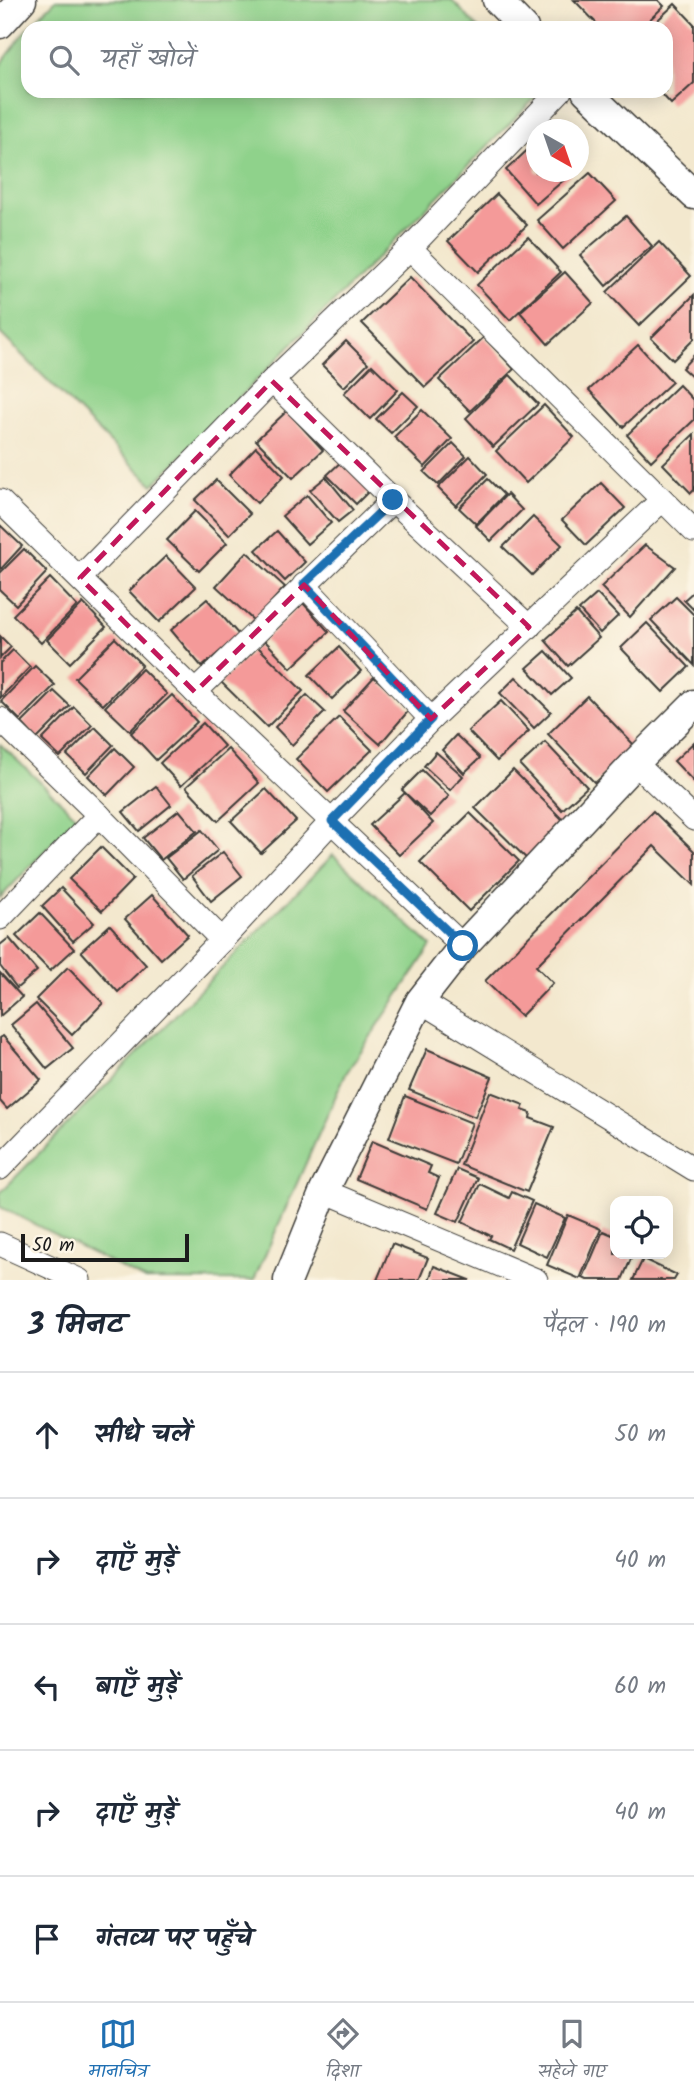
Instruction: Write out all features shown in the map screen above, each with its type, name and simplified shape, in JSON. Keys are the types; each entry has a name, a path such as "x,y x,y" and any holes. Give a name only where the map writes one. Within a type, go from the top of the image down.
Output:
{"street":[{"path":"0,23 22,0"},
{"path":"497,0 517,21"},
{"path":"80,578 272,382 410,248 553,98"},
{"path":"593,98 694,195"},
{"path":"410,248 694,531"},
{"path":"272,382 529,627"},
{"path":"195,692 393,500"},
{"path":"0,1168 222,940 431,719 662,500"},
{"path":"0,501 195,692 463,946"},
{"path":"304,584 431,719"},
{"path":"288,1280 324,1191 420,1001 463,946 694,704"},
{"path":"0,719 222,940"},
{"path":"635,763 694,819"},
{"path":"0,918 99,815"},
{"path":"420,1001 694,1169"},
{"path":"324,1191 536,1280"},
{"path":"0,1244 79,1280"}],"highlighted area":[{"path":"272,381 529,627 431,719 304,585 195,692 80,578"}],"green space":[{"path":"56,0 452,0 472,21 35,21"},
{"path":"21,38 21,98 535,98 153,485 0,333 0,66"},
{"path":"0,744 77,817 0,898"},
{"path":"333,855 431,946 345,1075 254,1280 145,1280 0,1207 0,1193"}],"building":[{"path":"574,0 658,0 664,6 648,21 594,21"},
{"path":"675,4 694,24 694,83 671,104 665,98 673,98 673,21 657,21"},
{"path":"526,151 526,182 561,182 536,204 506,170"},
{"path":"589,174 616,201 563,249 537,220 580,182 589,182"},
{"path":"497,194 527,225 478,272 448,241"},
{"path":"626,216 652,246 606,286 580,255"},
{"path":"528,237 561,272 510,320 477,285"},
{"path":"659,242 691,276 639,326 607,292"},
{"path":"565,272 593,303 548,344 520,312"},
{"path":"410,277 473,342 425,387 362,323"},
{"path":"694,295 694,339 673,360 651,338"},
{"path":"484,337 514,369 470,411 439,380"},
{"path":"346,341 368,363 344,387 322,365"},
{"path":"638,345 672,382 623,427 589,390"},
{"path":"694,355 694,379 682,368"},
{"path":"372,365 398,390 370,419 344,393"},
{"path":"510,375 538,404 493,447 466,418"},
{"path":"679,385 694,401 694,420 651,461 627,435"},
{"path":"403,392 418,406 391,433 376,419"},
{"path":"544,405 574,437 526,483 496,451"},
{"path":"422,410 452,439 425,467 394,437"},
{"path":"287,411 323,450 293,478 256,440"},
{"path":"694,434 694,490 691,493 663,464"},
{"path":"453,443 466,456 438,485 424,472"},
{"path":"256,447 284,476 257,503 229,475"},
{"path":"470,456 487,474 456,506 438,488"},
{"path":"343,460 371,489 356,504 327,475"},
{"path":"326,477 353,510 338,522 310,490"},
{"path":"488,479 504,495 476,524 459,508"},
{"path":"216,480 250,514 229,535 195,500"},
{"path":"601,483 625,508 586,545 562,520"},
{"path":"507,494 522,510 491,541 476,526"},
{"path":"307,495 331,523 307,544 282,516"},
{"path":"195,511 227,543 199,571 167,540"},
{"path":"533,517 562,545 532,575 503,547"},
{"path":"0,525 22,546 0,570"},
{"path":"277,531 305,562 285,581 256,550"},
{"path":"645,545 675,567 630,617 601,587"},
{"path":"24,549 47,572 16,605 0,590 0,573"},
{"path":"247,552 285,587 254,621 216,586"},
{"path":"166,556 196,587 159,622 129,591"},
{"path":"50,578 77,606 41,643 13,615"},
{"path":"694,591 694,610 684,600"},
{"path":"597,594 618,616 600,633 579,610"},
{"path":"676,597 694,615 694,665 651,620"},
{"path":"207,599 239,635 202,667 171,630"},
{"path":"83,603 106,627 70,663 47,640"},
{"path":"303,603 329,632 291,668 264,640"},
{"path":"576,612 599,638 568,666 545,640"},
{"path":"647,623 689,667 663,692 621,648"},
{"path":"0,636 11,647 0,658"},
{"path":"115,638 142,665 103,705 75,678"},
{"path":"257,646 303,691 267,727 221,682"},
{"path":"339,647 361,671 332,699 309,675"},
{"path":"13,650 30,667 0,698 0,663"},
{"path":"546,651 571,678 552,695 527,668"},
{"path":"35,666 55,685 20,720 1,701"},
{"path":"142,669 167,694 130,731 105,707"},
{"path":"374,677 410,709 380,744 343,711"},
{"path":"516,677 551,712 534,728 500,693"},
{"path":"54,691 70,706 37,739 22,723"},
{"path":"172,695 197,722 156,760 131,733"},
{"path":"307,695 325,712 292,745 275,727"},
{"path":"587,696 635,746 595,783 548,734"},
{"path":"501,701 529,731 497,761 468,731"},
{"path":"74,707 92,725 60,757 42,740"},
{"path":"339,717 372,750 328,792 296,759"},
{"path":"203,723 224,746 181,786 160,763"},
{"path":"95,727 113,745 86,773 67,755"},
{"path":"456,735 480,758 464,773 442,750"},
{"path":"545,742 587,787 562,810 520,765"},
{"path":"694,742 694,782 674,761"},
{"path":"115,748 134,767 107,795 88,776"},
{"path":"228,749 259,783 218,821 186,787"},
{"path":"436,752 463,776 450,790 424,766"},
{"path":"422,770 449,796 430,816 402,790"},
{"path":"513,770 569,826 531,863 475,808"},
{"path":"156,786 171,805 139,831 123,812"},
{"path":"266,789 296,821 261,853 231,821"},
{"path":"405,793 433,823 399,855 370,825"},
{"path":"179,810 197,831 161,860 143,838"},
{"path":"653,811 694,851 694,885 654,846 536,966 553,983 521,1016 485,981"},
{"path":"470,813 519,861 469,911 420,862"},
{"path":"202,830 218,850 183,879 166,858"},
{"path":"101,847 133,879 102,911 69,879"},
{"path":"223,852 242,876 211,901 192,876"},
{"path":"61,888 94,923 73,941 42,906"},
{"path":"152,895 188,935 161,959 125,919"},
{"path":"40,913 74,949 50,971 16,936"},
{"path":"110,925 146,965 118,992 81,951"},
{"path":"9,938 37,971 17,988 0,966 0,945"},
{"path":"68,967 103,1003 72,1035 36,999"},
{"path":"0,973 22,997 0,1016"},
{"path":"36,1004 73,1048 47,1069 11,1025"},
{"path":"3,1036 41,1080 7,1109 0,1101 0,1038"},
{"path":"427,1049 492,1077 475,1117 409,1090"},
{"path":"490,1092 524,1105 522,1110 531,1113 530,1118 554,1127 527,1192 461,1165"},
{"path":"405,1096 472,1123 456,1164 389,1138"},
{"path":"372,1141 431,1166 428,1173 439,1178 427,1209 356,1179"},
{"path":"457,1169 478,1178 458,1222 437,1213"},
{"path":"480,1184 509,1198 512,1192 532,1201 510,1249 462,1222"},
{"path":"534,1204 565,1218 547,1257 517,1243"},
{"path":"568,1215 601,1229 580,1279 547,1265"},
{"path":"603,1231 610,1234 610,1259 631,1259 622,1280 583,1278"},
{"path":"392,1244 428,1258 419,1280 377,1280"},
{"path":"643,1259 677,1275 674,1280 633,1280"},
{"path":"434,1266 470,1280 429,1280"}],"route":[{"path":"393,500 304,584 431,719 332,821 463,946"}]}
